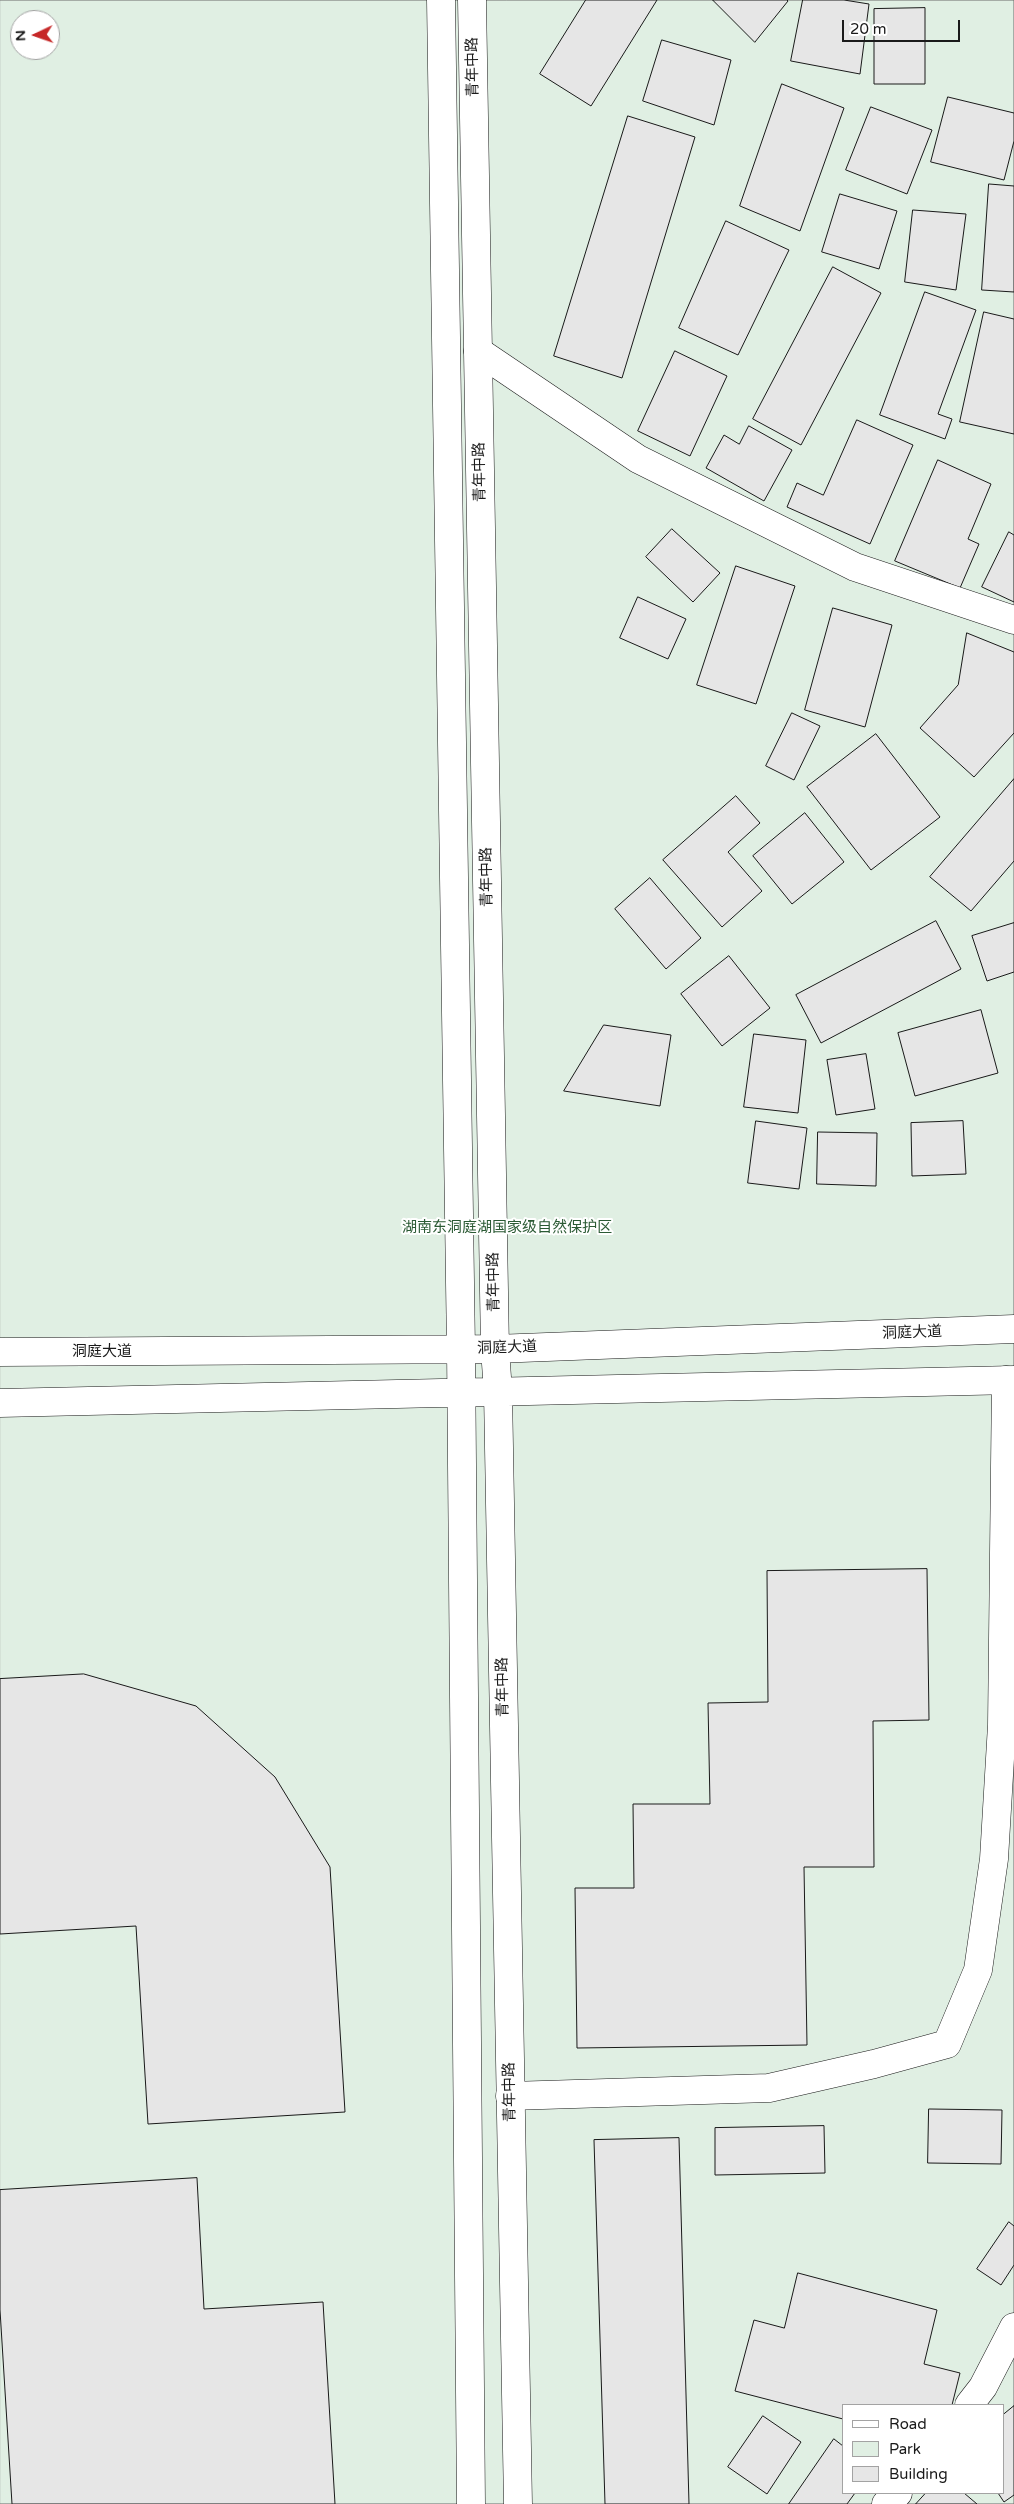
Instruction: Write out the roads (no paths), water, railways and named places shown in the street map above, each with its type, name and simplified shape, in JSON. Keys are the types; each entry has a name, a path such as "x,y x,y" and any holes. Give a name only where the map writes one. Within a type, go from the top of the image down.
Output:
{"main road":[{"path":"441,0 461,1349 471,2504"},
{"name":"青年中路","path":"472,0 495,1349 498,1392 518,2504"},
{"path":"478,351 646,464 855,568 1014,620"},
{"name":"洞庭大道","path":"0,1352 495,1349 1014,1329"},
{"path":"0,1403 1010,1380 1002,1725 994,1859 978,1970 947,2044 874,2064 769,2088 510,2096"},
{"path":"970,2404 983,2387 1014,2327"},
{"path":"886,2504 897,2494"}],"park label":[{"name":"湖南东洞庭湖国家级自然保护区","path":"507,1228"}]}
